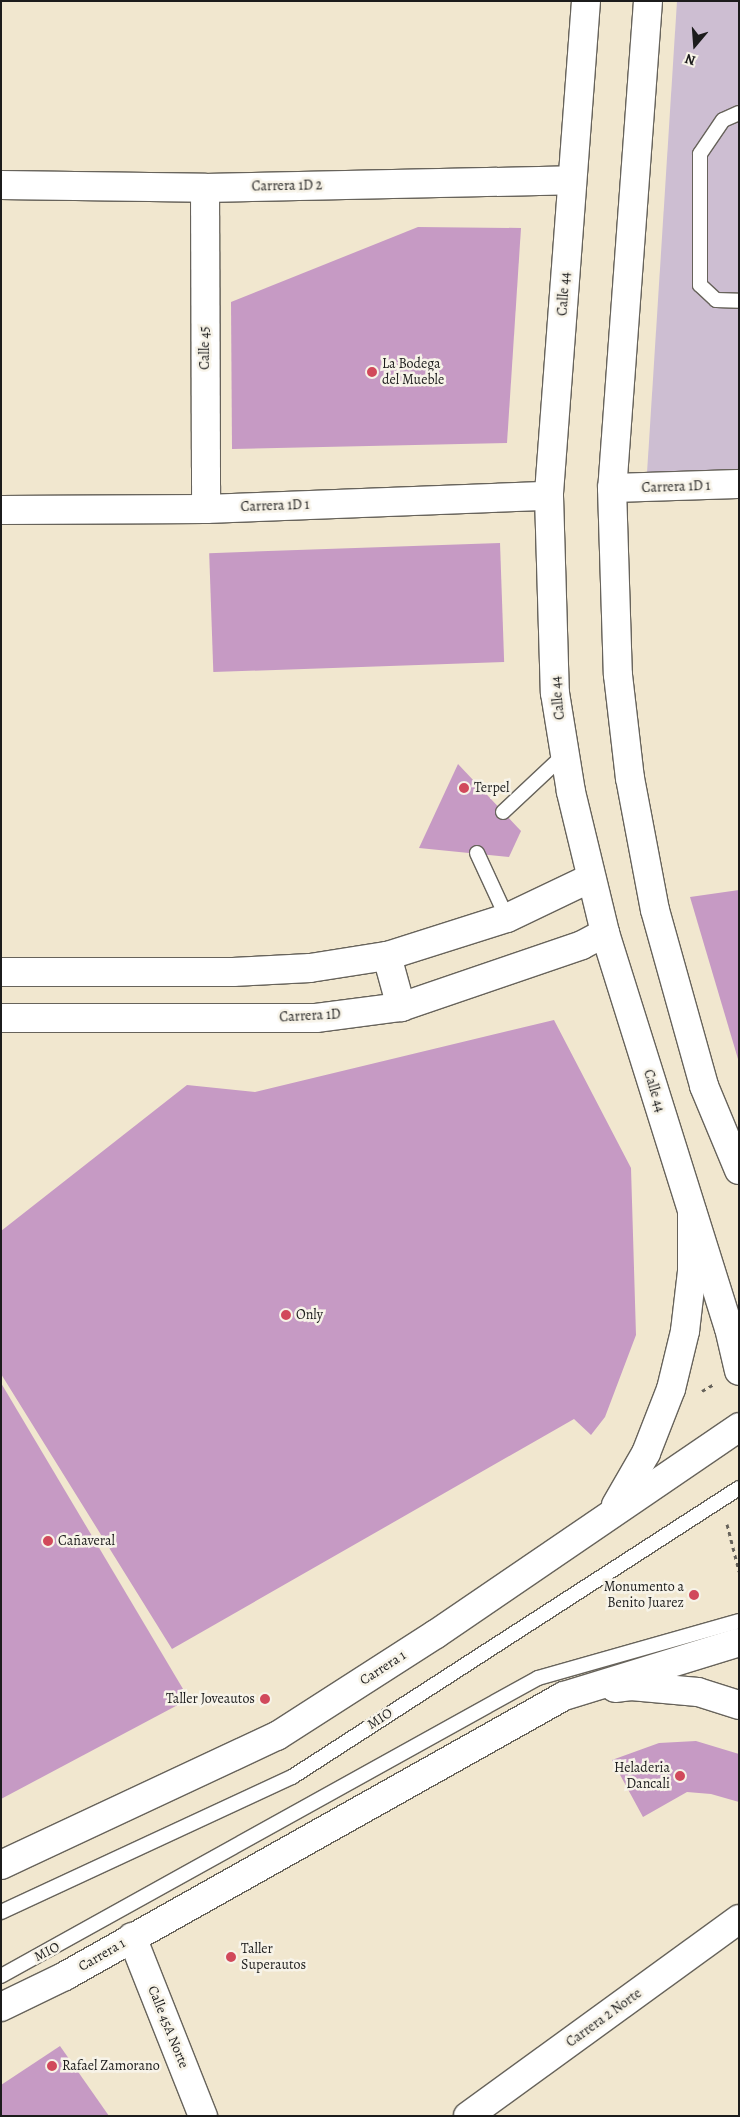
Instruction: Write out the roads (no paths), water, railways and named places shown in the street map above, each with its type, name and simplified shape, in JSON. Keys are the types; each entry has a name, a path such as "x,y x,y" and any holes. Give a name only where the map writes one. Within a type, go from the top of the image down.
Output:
{"main road":[{"name":"Calle 44","path":"586,1 549,496 555,693 565,754 590,878 605,933 729,1328 739,1372"},
{"path":"648,1 612,488 618,675 630,778 655,910 704,1086 739,1170"},
{"name":"Carrera 1D 2","path":"1,185 205,188 572,180"},
{"name":"Calle 45","path":"205,188 206,509"},
{"name":"Carrera 1D 1","path":"612,488 739,484"},
{"name":"Carrera 1D 1","path":"1,510 206,509 549,496"},
{"path":"1,972 233,972 310,968 387,956 507,918 590,878"},
{"name":"Carrera 1D","path":"1,1018 316,1018 401,1007 582,945 605,933"},
{"path":"387,956 401,1007"},
{"path":"612,1512 646,1453 671,1389 685,1331 692,1272 692,1212"},
{"name":"Carrera 1","path":"1,1865 277,1736 444,1629 612,1512 739,1427"},
{"name":"Carrera 1","path":"1,2007 65,1976 564,1696 739,1642"},
{"path":"564,1696 631,1686 698,1692 739,1705"},
{"name":"Carrera 2 Norte","path":"468,2116 739,1919"},
{"name":"Calle 45A Norte","path":"132,1937 203,2116"}],"lane":[{"path":"739,113 723,120 700,154 700,285 716,300 739,301"},
{"path":"503,812 565,754"},
{"path":"477,853 507,918"},
{"name":"MIO","path":"1,1912 292,1777 739,1488"},
{"name":"MIO","path":"1,1976 538,1678 739,1620"}],"place":[{"name":"La Bodega del Mueble","path":"372,372"},
{"name":"Terpel","path":"464,788"},
{"name":"Only","path":"286,1315"},
{"name":"Cañaveral","path":"48,1541"},
{"name":"Monumento a Benito Juarez","path":"694,1595"},
{"name":"Taller Joveautos","path":"265,1699"},
{"name":"Heladeria Dancali","path":"680,1776"},
{"name":"Taller Superautos","path":"231,1957"},
{"name":"Rafael Zamorano","path":"52,2066"}]}
